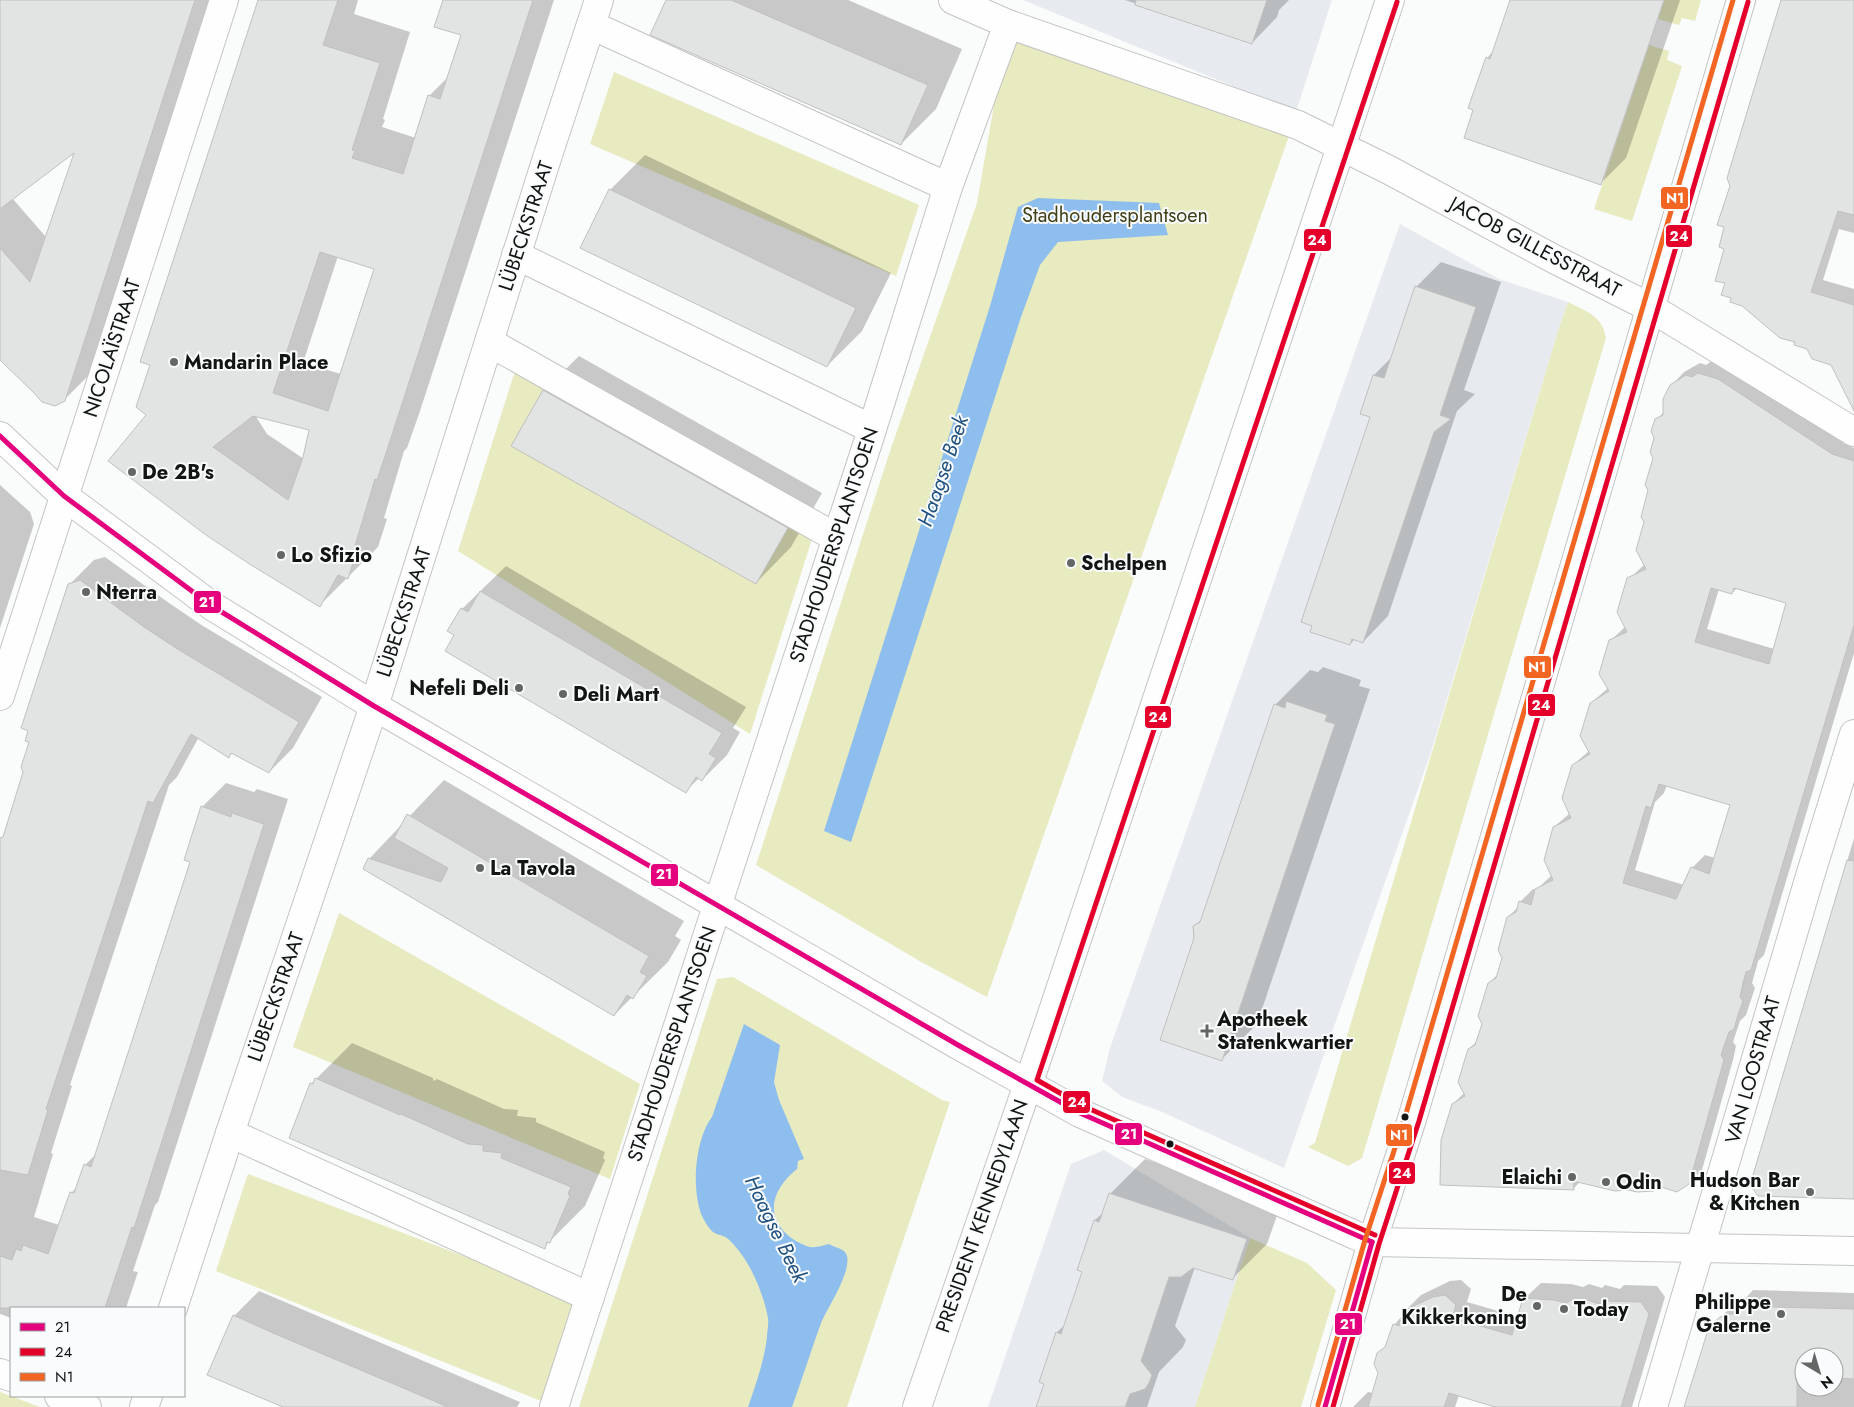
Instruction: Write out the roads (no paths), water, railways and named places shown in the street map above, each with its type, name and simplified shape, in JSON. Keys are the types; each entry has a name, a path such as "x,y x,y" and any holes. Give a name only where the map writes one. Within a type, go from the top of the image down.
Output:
{"street":[{"name":"NICOLAÏSTRAAT","path":"0,696 224,0"},
{"path":"954,0 1008,24 1298,125 1342,146"},
{"name":"PRESIDENT KENNEDYLAAN","path":"917,1407 1028,1083 1390,0"},
{"path":"1325,1407 1372,1242 1415,1109 1741,0"},
{"path":"595,12 948,187"},
{"name":"LÜBECKSTRAAT","path":"173,1307 374,706 516,255 595,12"},
{"name":"STADHOUDERSPLANTSOEN","path":"554,1407 837,538 948,187 1008,24"},
{"name":"JACOB GILLESSTRAAT","path":"1342,146 1651,308 1854,432"},
{"path":"516,255 872,429"},
{"path":"489,342 837,538"},
{"path":"0,436 64,496 212,606 374,706 958,1045 1080,1113 1372,1242 1854,1252"},
{"name":"VAN LOOSTRAAT","path":"1653,1407 1807,885 1854,734"},
{"path":"230,1133 590,1296"},
{"path":"61,1397 87,1407"}],"water":[{"name":"Haagse Beek","path":"1038,198 1159,203 1168,235 1058,242 1040,265 1021,317 851,842 824,831 990,306 1018,207"},
{"name":"Haagse Beek","path":"744,1024 780,1045 774,1082 779,1100 804,1159 798,1161 797,1169 789,1176 777,1193 774,1202 776,1220 790,1237 799,1243 812,1247 829,1244 842,1250 847,1256 846,1271 821,1323 792,1407 748,1407 766,1346 768,1318 766,1308 754,1275 742,1254 727,1238 713,1232 705,1222 697,1193 696,1165 698,1151 706,1127 712,1117"}],"place":[{"name":"Mandarin Place","path":"174,362"},
{"name":"De 2B's","path":"132,472"},
{"name":"Lo Sfizio","path":"281,555"},
{"name":"Schelpen","path":"1071,563"},
{"name":"Nterra","path":"86,592"},
{"name":"Nefeli Deli","path":"519,688"},
{"name":"Deli Mart","path":"563,694"},
{"name":"La Tavola","path":"480,868"},
{"name":"Apotheek Statenkwartier","path":"1207,1031"},
{"name":"Elaichi","path":"1572,1177"},
{"name":"Odin","path":"1606,1182"},
{"name":"Hudson Bar & Kitchen","path":"1810,1192"},
{"name":"De Kikkerkoning","path":"1537,1306"},
{"name":"Today","path":"1564,1309"},
{"name":"Philippe Galerne","path":"1781,1314"}],"park label":[{"name":"Stadhoudersplantsoen","path":"1115,215"}]}
